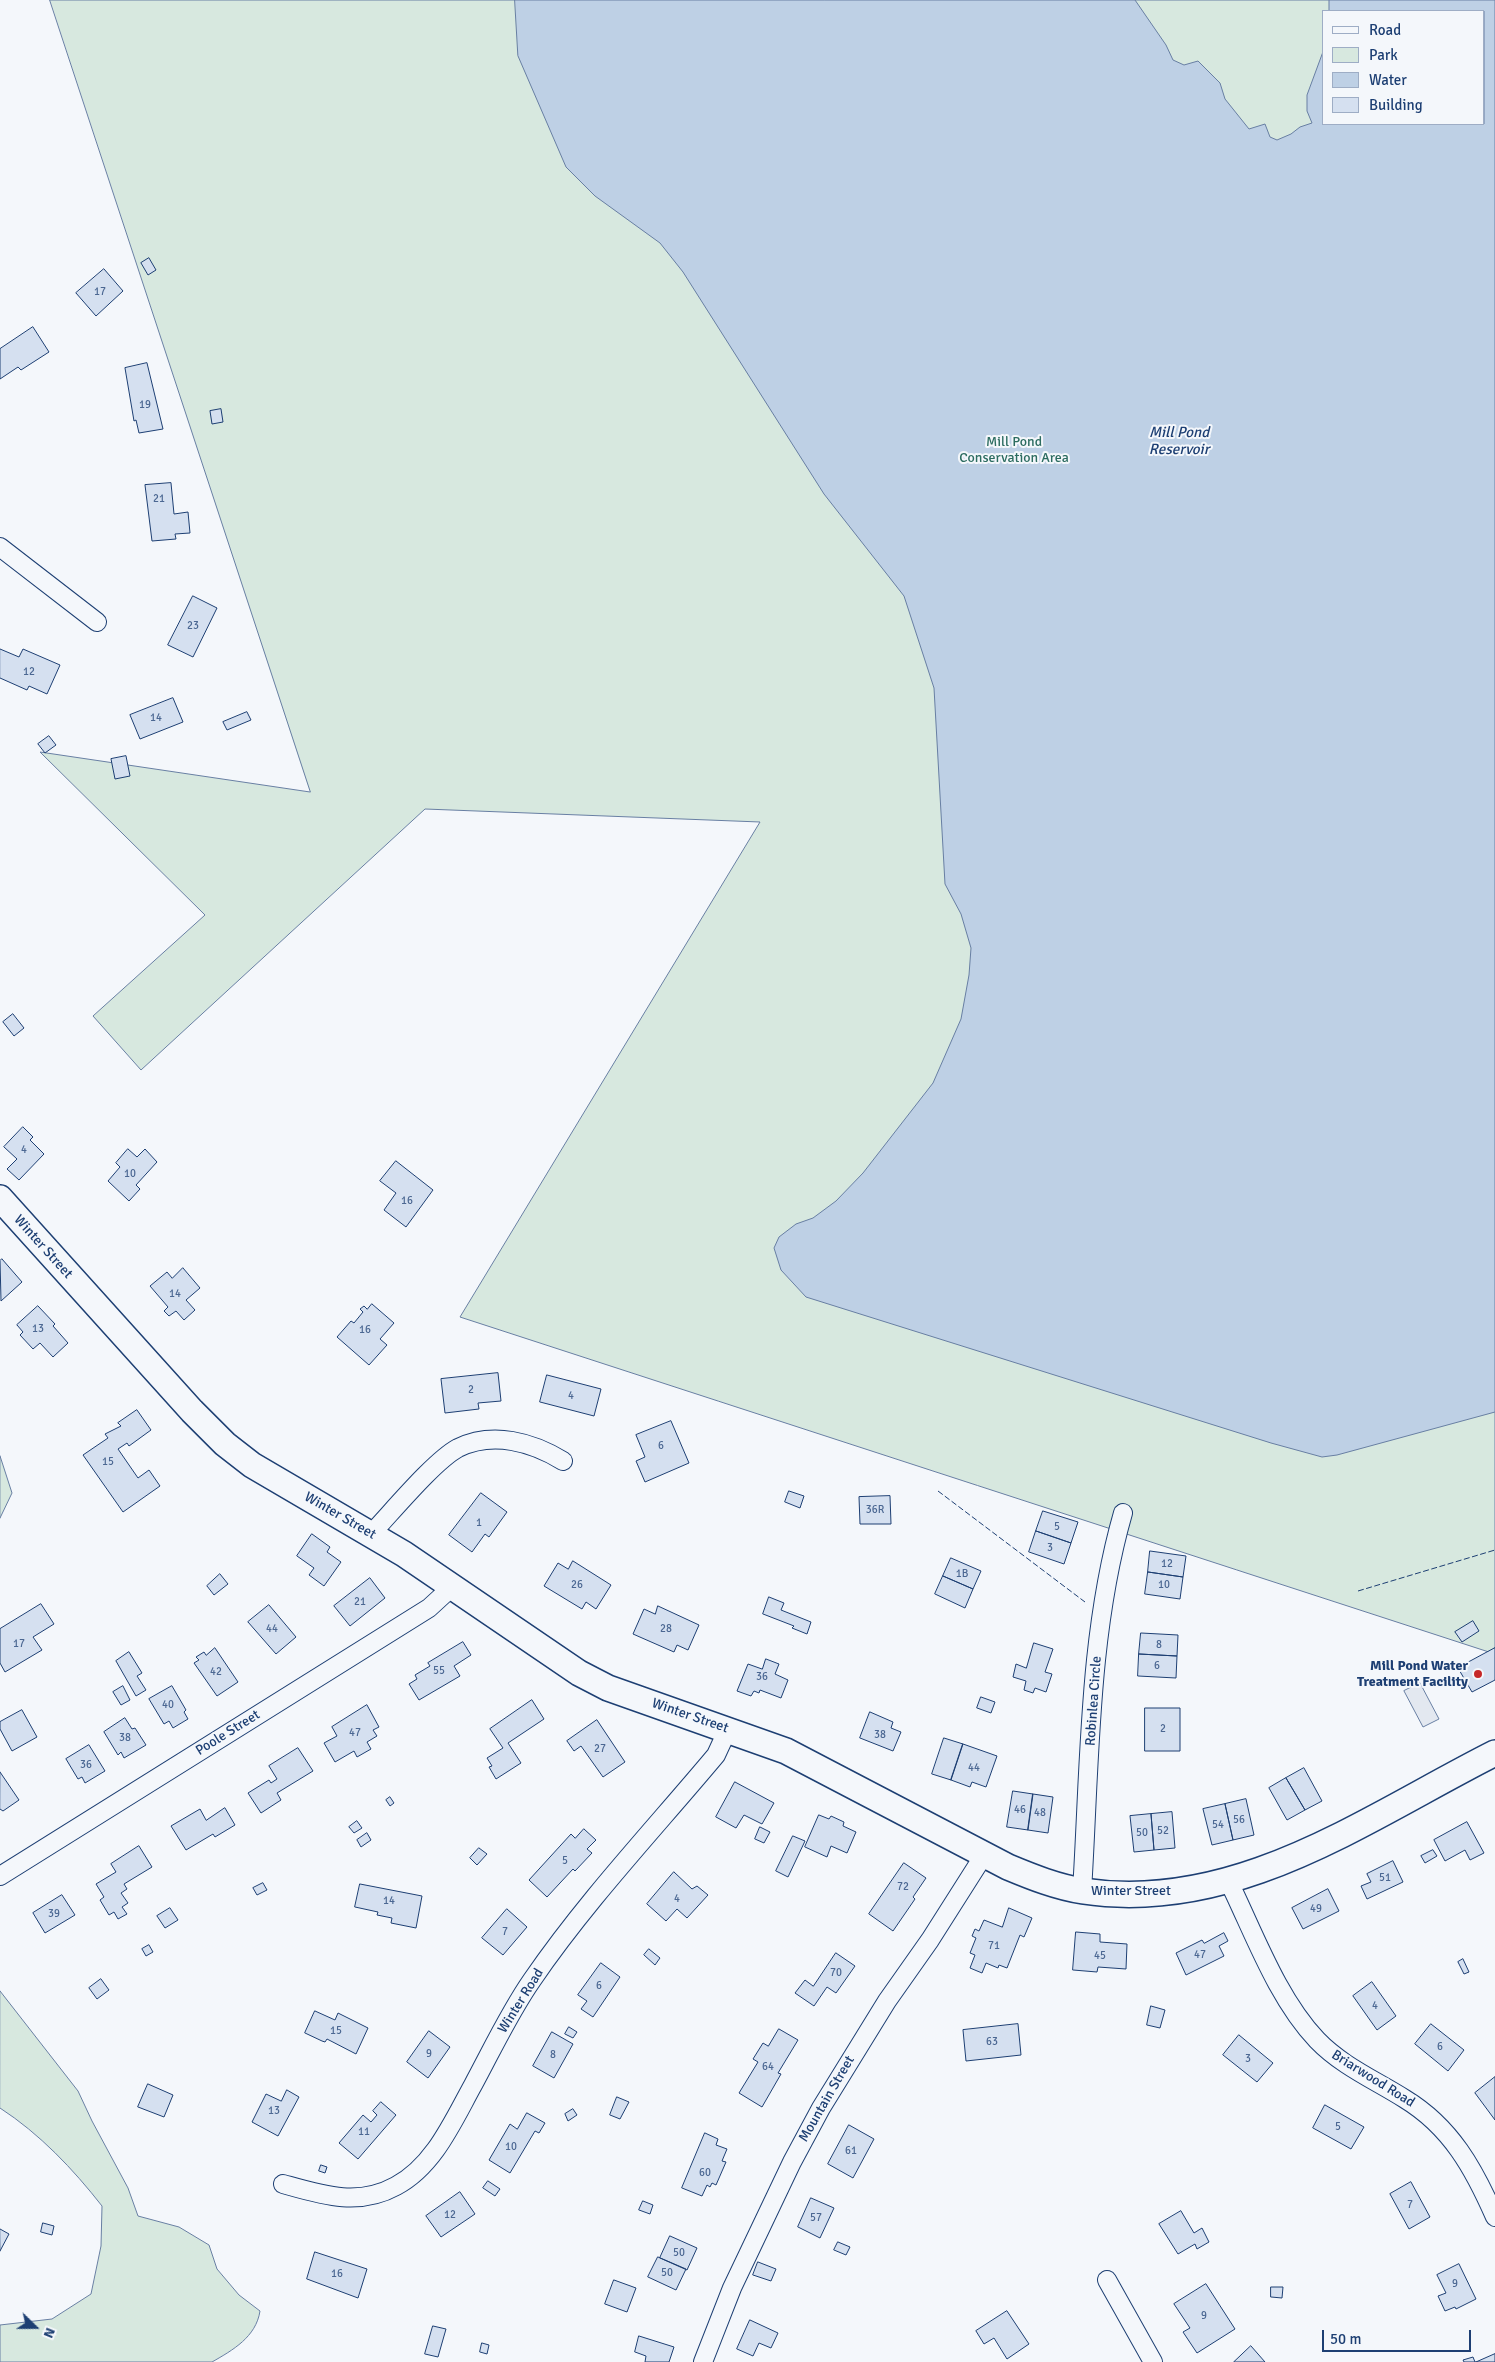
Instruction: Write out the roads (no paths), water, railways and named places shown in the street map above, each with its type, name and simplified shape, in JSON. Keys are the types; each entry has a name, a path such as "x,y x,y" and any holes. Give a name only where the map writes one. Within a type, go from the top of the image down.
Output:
{"street":[{"path":"0,547 97,622"},
{"name":"Winter Street","path":"0,1198 180,1399 225,1444 267,1475 371,1534 453,1586 592,1681 764,1742 811,1762 984,1855 1042,1881 1082,1891 1148,1893 1229,1882 1302,1855 1495,1753"},
{"path":"371,1534 444,1459 460,1448 497,1439 515,1440 547,1451 563,1461"},
{"name":"Robinlea Circle","path":"1082,1891 1097,1655 1109,1571 1123,1513"},
{"name":"Poole Street","path":"0,1876 430,1608 453,1586"},
{"name":"Winter Road","path":"283,2184 328,2196 359,2198 396,2187 422,2166 445,2135 533,1978 716,1755 728,1729"},
{"name":"Mountain Street","path":"703,2362 732,2288 792,2162 821,2108 886,2001 930,1940 984,1855"},
{"name":"Briarwood Road","path":"1229,1882 1286,1998 1300,2020 1317,2040 1339,2059 1404,2098 1438,2124 1462,2152 1473,2170 1495,2217"},
{"path":"1107,2280 1153,2362"}],"water":[{"name":"Mill Pond Reservoir","path":"515,0 1135,0 1166,45 1173,60 1184,65 1198,61 1220,83 1225,99 1249,129 1265,124 1270,137 1277,140 1291,134 1300,127 1312,123 1307,111 1307,95 1322,54 1322,125 1485,125 1485,10 1329,10 1329,0 1495,0 1495,1412 1337,1455 1322,1457 1271,1443 806,1297 781,1270 774,1248 779,1237 796,1224 813,1218 836,1201 863,1173 933,1083 961,1019 969,975 971,948 961,914 945,884 934,688 904,596 824,494 683,272 660,243 595,196 566,167 518,56"}],"place":[{"name":"Mill Pond Water Treatment Facility","path":"1478,1674"}],"park label":[{"name":"Mill Pond Conservation Area","path":"1014,450"}]}
